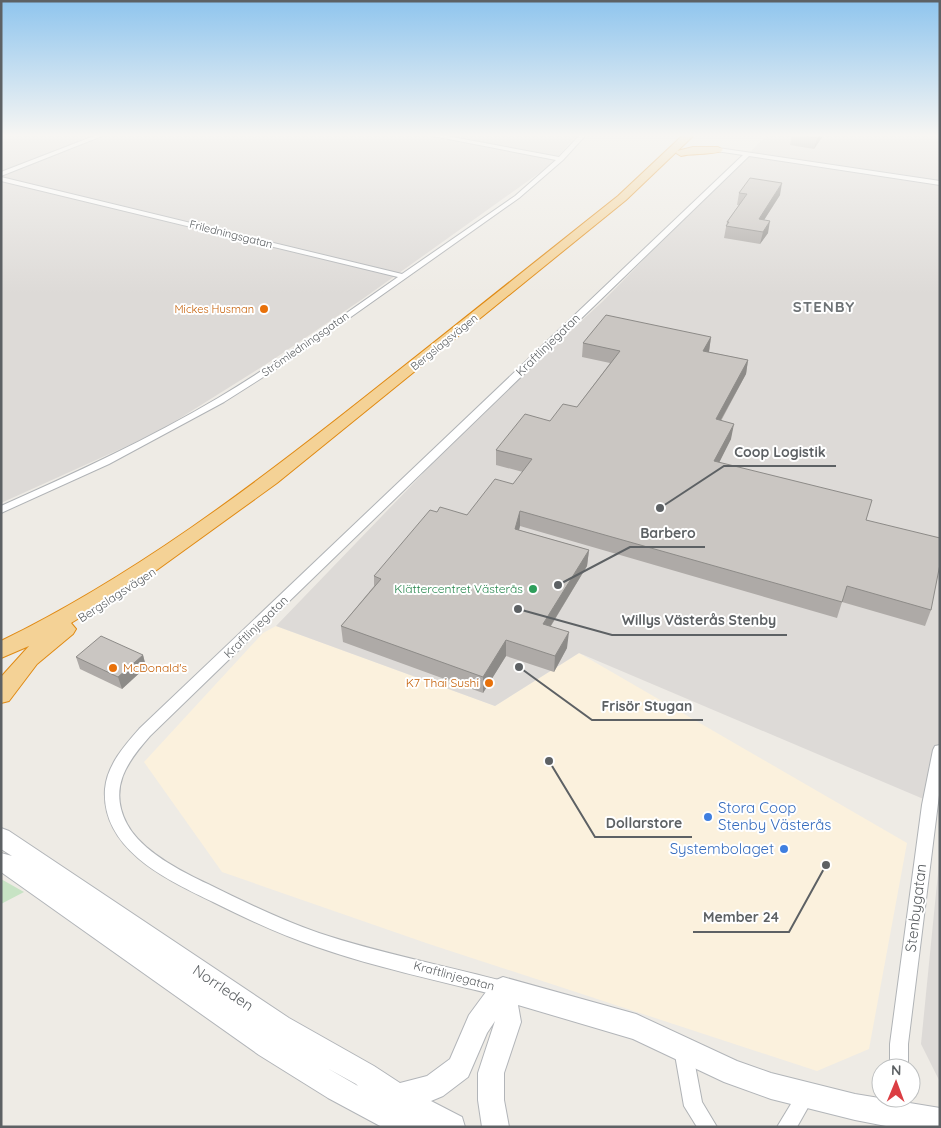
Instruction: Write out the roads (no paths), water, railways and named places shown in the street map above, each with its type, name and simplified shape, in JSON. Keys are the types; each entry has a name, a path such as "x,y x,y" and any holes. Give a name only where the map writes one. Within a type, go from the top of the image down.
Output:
{"highway":[{"name":"Bergslagsvägen","path":"1,650 50,626 97,598 154,562 265,484 631,189"},
{"name":"Bergslagsvägen","path":"622,198 630,196 639,189"},
{"name":"Bergslagsvägen","path":"1,695 22,666 47,642 187,548 252,498 265,484"}],"main road":[{"name":"Norrleden","path":"1,837 280,1027 365,1074 398,1097 452,1127"},
{"name":"Norrleden","path":"1,862 12,866 268,1046 337,1089 410,1127"},
{"path":"503,989 636,1026 733,1073 855,1108 871,1107"},
{"path":"398,1097 434,1088 458,1068 478,1024 503,989"},
{"path":"496,1127 491,1100 491,1073 508,1022 503,989"},
{"path":"908,1108 940,1122"}],"street":[{"name":"Friledningsgatan","path":"41,189 402,276"},
{"name":"Strömledningsgatan","path":"1,510 106,462 208,408 281,362 527,189"},
{"name":"Kraftlinjegatan","path":"503,989 333,945 268,919 177,876 140,849 124,833 116,814 112,790 119,768 129,750 145,732 712,189"},
{"name":"Stenbygatan","path":"899,1058 899,1044 929,806 940,750"},
{"path":"682,1048 692,1106 708,1127"},
{"path":"786,1127 806,1095"}],"place":[{"name":"Mickes Husman","path":"264,309"},
{"name":"Coop Logistik","path":"660,508"},
{"name":"Barbero","path":"558,585"},
{"name":"Klättercentret Västerås","path":"533,589"},
{"name":"Willys Västerås Stenby","path":"518,609"},
{"name":"Frisör Stugan","path":"519,667"},
{"name":"McDonald's","path":"113,668"},
{"name":"K7 Thai Sushi","path":"489,683"},
{"name":"Dollarstore","path":"549,761"},
{"name":"Stora Coop Stenby Västerås","path":"708,817"},
{"name":"Systembolaget","path":"784,849"},
{"name":"Member 24","path":"826,865"}],"district":[{"name":"STENBY","path":"824,307"}]}
